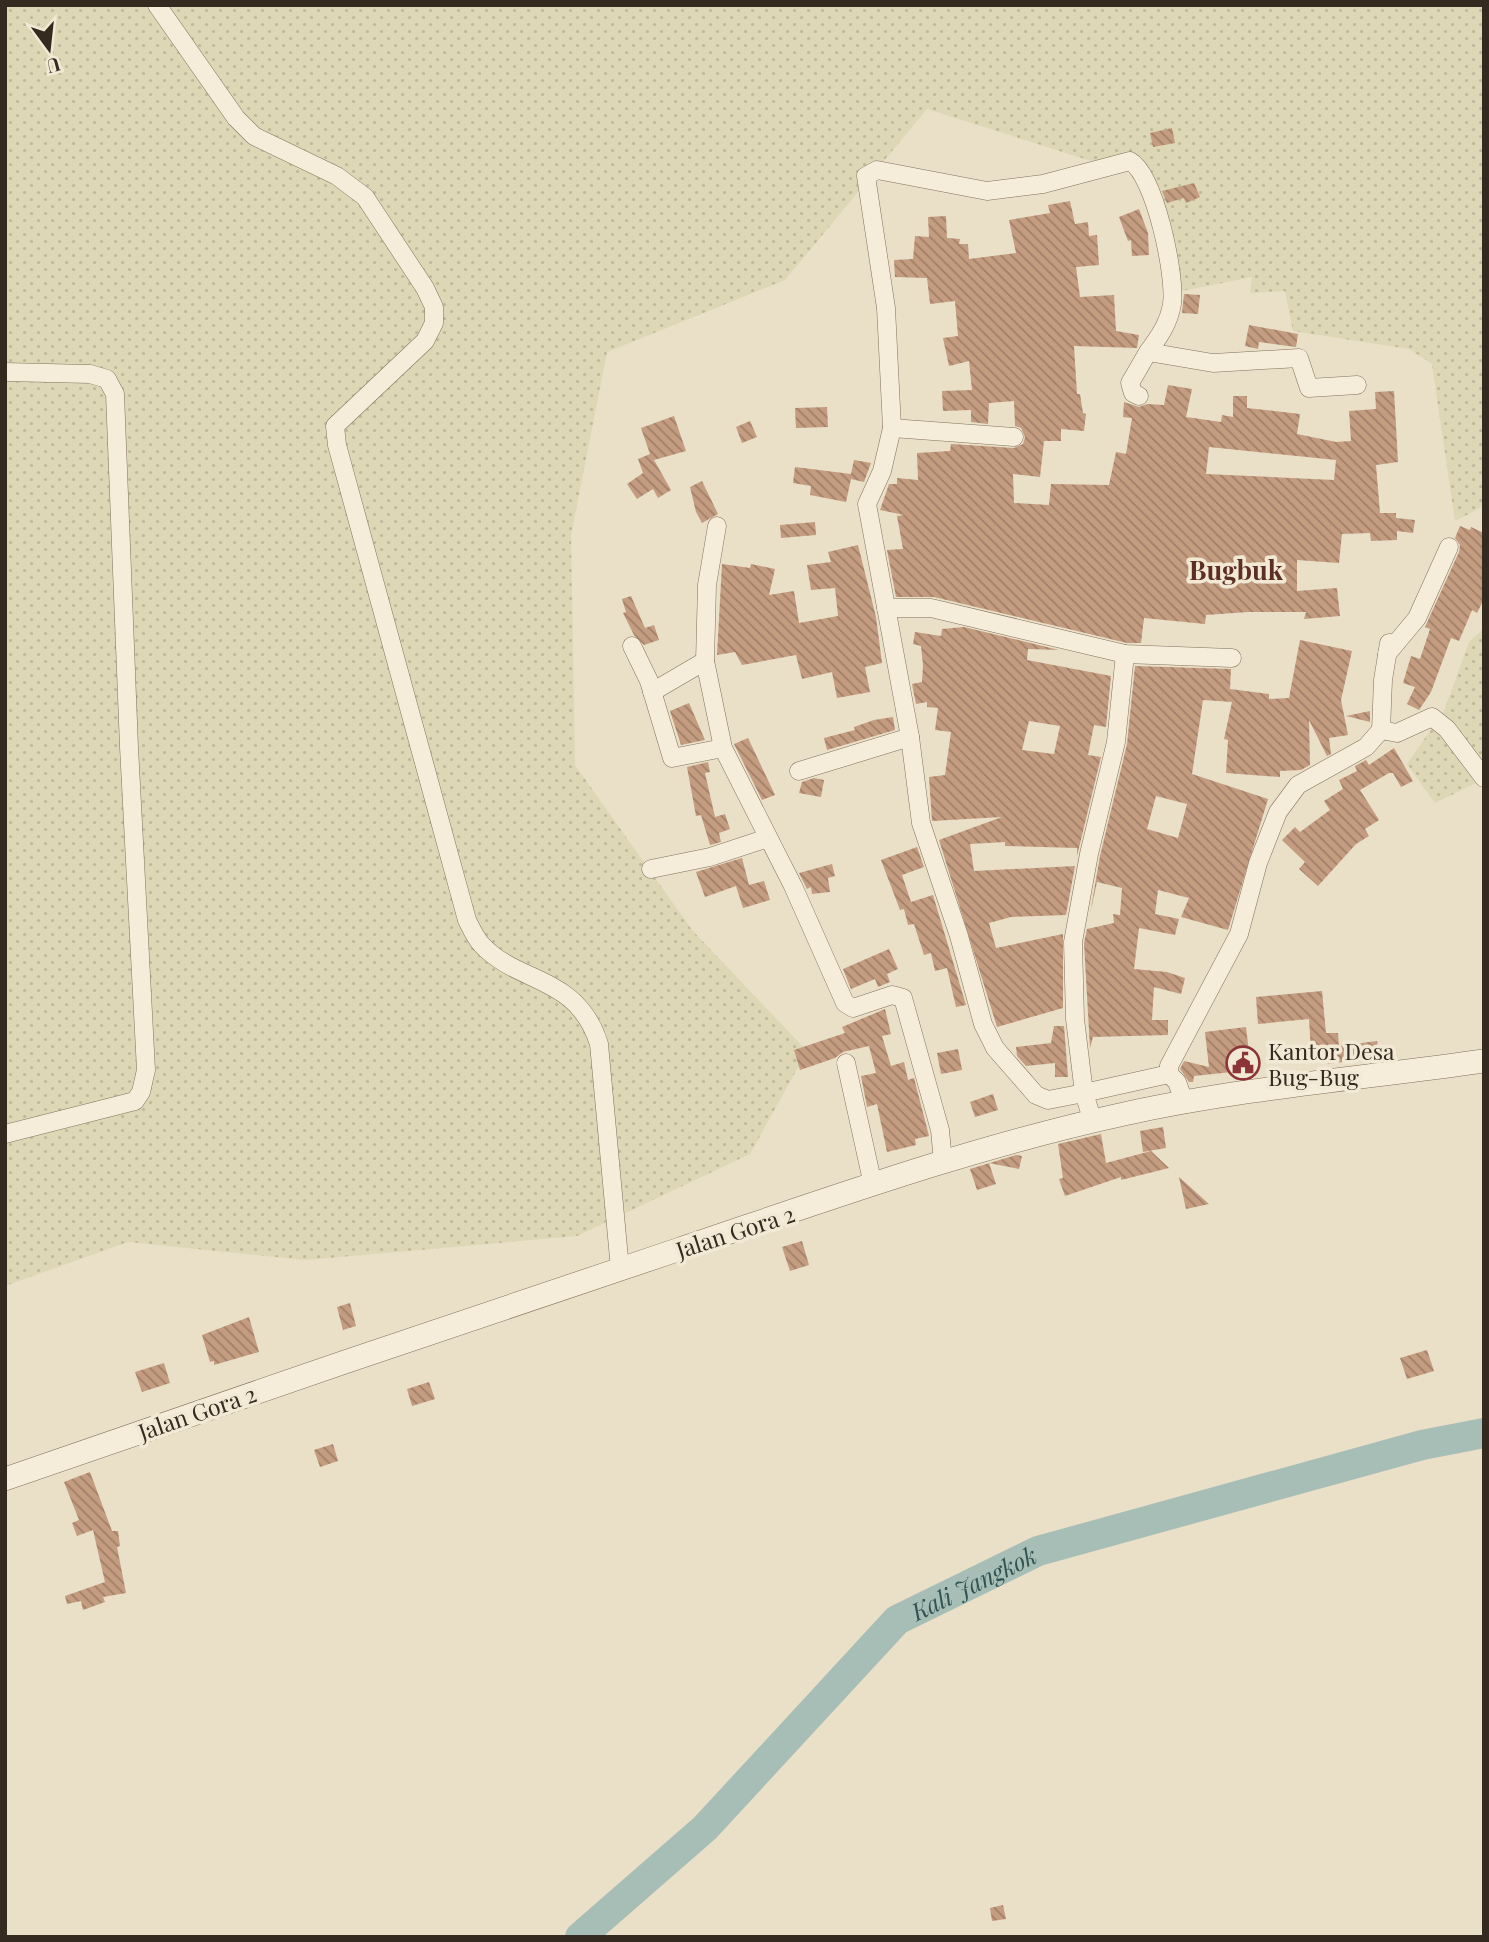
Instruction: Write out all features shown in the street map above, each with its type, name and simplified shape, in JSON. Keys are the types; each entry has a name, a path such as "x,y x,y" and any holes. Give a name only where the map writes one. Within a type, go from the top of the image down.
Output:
{"street":[{"path":"157,5 236,118 254,135 337,176 365,197 425,288 434,307 434,323 425,341 335,426 337,445 467,920 479,943 492,954 545,981 566,996 594,1027 599,1044 620,1269"},
{"path":"1139,396 1133,393 1130,383 1168,319 1172,271 1160,222 1135,163 1128,160 1043,184 986,191 877,170 870,172 865,181 886,308 892,428 881,471 867,504 910,737 921,823 990,1039 1020,1080 1036,1095 1048,1100 1168,1074"},
{"path":"1148,352 1213,363 1299,358 1309,388 1357,385"},
{"path":"5,372 90,374 107,379 116,394 129,747 146,1070 141,1092 135,1101 5,1134"},
{"path":"892,428 1014,437"},
{"path":"717,526 705,601 705,661 723,748 813,928 847,1005 853,1008 892,995 903,998 940,1130 943,1162"},
{"path":"1387,654 1417,618 1449,547"},
{"path":"886,608 931,608 1125,654 1232,658"},
{"path":"1168,1074 1169,1066 1239,934 1258,863 1278,812 1298,785 1366,747 1381,730 1387,654 1393,631"},
{"path":"632,646 643,666 674,759 723,748"},
{"path":"1093,1122 1084,1093 1075,1019 1072,960 1074,932 1116,742 1125,654"},
{"path":"652,692 705,661"},
{"path":"1381,730 1397,733 1432,717 1447,729 1483,777"},
{"path":"799,771 910,737"},
{"path":"651,869 710,857 768,838"},
{"name":"Jalan Gora 2","path":"5,1479 943,1162 1093,1122 1185,1104 1285,1087 1484,1061"},
{"path":"846,1063 873,1185"},
{"path":"1168,1074 1177,1082 1185,1104"}],"shaded area":[{"path":"5,5 1484,5 1484,506 1455,521 1432,364 1409,349 1293,331 1285,291 1250,293 1252,277 1182,291 1128,157 1091,161 927,109 785,280 607,352 571,535 575,765 692,930 807,1051 750,1154 577,1236 306,1260 128,1242 5,1286"},
{"path":"1484,628 1484,779 1435,803 1407,764 1444,711 1469,642"}],"building":[{"path":"1172,128 1175,143 1153,147 1150,133"},
{"path":"1194,183 1200,197 1186,203 1184,198 1167,203 1162,191"},
{"path":"1070,201 1075,224 1088,222 1089,236 1097,235 1099,265 1076,267 1080,297 1114,295 1116,331 1139,335 1137,348 1074,346 1077,394 1080,394 1083,413 1086,414 1084,431 1061,429 1061,441 1044,441 1040,477 1013,474 1014,503 1049,505 1051,484 1109,485 1116,452 1126,454 1132,418 1123,417 1124,402 1139,407 1147,404 1164,405 1168,385 1192,389 1186,417 1221,422 1222,415 1233,417 1233,396 1247,396 1247,408 1300,414 1297,434 1336,442 1351,441 1349,411 1376,409 1375,392 1394,391 1398,462 1376,465 1380,513 1396,513 1396,518 1415,520 1413,533 1397,531 1397,540 1371,541 1370,533 1342,534 1339,563 1297,560 1297,591 1337,588 1340,616 1304,619 1306,612 1248,612 1206,615 1205,624 1144,618 1141,643 1127,643 934,597 896,597 887,550 903,549 897,516 904,515 880,510 889,484 897,484 897,478 918,480 917,453 950,451 951,444 1014,448 1023,444 1025,437 1021,428 1015,426 1014,401 989,403 988,424 971,422 971,410 943,411 942,391 972,390 969,361 949,366 943,338 958,336 955,301 930,304 927,278 895,277 894,260 913,259 915,236 929,237 928,217 946,216 947,238 960,239 959,244 968,244 969,259 1016,253 1009,220 1050,213 1048,205","holes":["1209,447 1336,460 1334,480 1206,474"]},
{"path":"1139,209 1148,233 1149,255 1132,256 1131,240 1128,241 1119,217"},
{"path":"1184,294 1200,295 1198,314 1182,313"},
{"path":"1249,325 1298,334 1296,347 1259,342 1258,349 1245,346"},
{"path":"827,407 828,427 796,428 795,408"},
{"path":"674,416 686,451 654,460 671,490 658,498 653,489 637,499 627,484 643,473 638,459 650,454 641,428"},
{"path":"750,421 757,437 742,443 736,427"},
{"path":"854,460 871,463 864,482 851,479 846,502 810,495 811,486 793,483 795,467 851,474"},
{"path":"702,481 718,514 702,523 696,512 690,487"},
{"path":"815,522 816,535 781,538 780,525"},
{"path":"1460,526 1470,530 1471,527 1484,533 1484,599 1477,613 1472,610 1459,641 1451,638 1431,692 1419,710 1407,704 1415,687 1403,683 1411,656 1420,659 1430,629 1425,627 1459,552 1460,545 1455,538"},
{"path":"858,545 876,617 882,663 865,667 870,692 837,698 832,672 802,679 796,655 742,665 735,652 717,655 722,564 750,568 751,564 775,569 769,595 794,591 799,623 838,616 835,588 811,590 807,565 831,562 828,552"},
{"path":"631,596 645,628 654,625 659,640 644,645 634,635 623,613 626,612 622,599"},
{"path":"964,627 1059,650 1028,649 1027,660 1111,676 1106,727 1094,725 1088,755 1101,757 1077,856 1077,848 1005,846 1005,842 970,844 974,871 1075,866 1066,915 1011,917 989,923 996,948 1063,934 1063,1008 997,1027 939,840 1002,817 932,821 929,777 945,775 951,732 935,730 938,708 927,707 927,702 916,704 912,684 922,682 923,665 921,646 913,644 915,632 941,636 942,629","holes":["1029,721 1060,726 1054,754 1022,750"]},
{"path":"1300,640 1352,651 1341,700 1348,735 1329,738 1331,754 1327,756 1309,720 1310,765 1301,770 1280,771 1280,777 1226,773 1228,740 1224,739 1232,702 1203,700 1192,774 1268,799 1228,930 1181,917 1189,898 1158,890 1155,914 1179,919 1175,935 1139,928 1134,969 1167,972 1185,978 1181,994 1154,987 1152,1020 1168,1020 1168,1035 1093,1037 1090,1048 1084,943 1087,929 1114,923 1113,914 1120,915 1122,888 1097,882 1090,914 1100,856 1127,744 1135,666 1231,669 1230,689 1269,694 1269,699 1289,698","holes":["1156,796 1187,804 1178,838 1147,829"]},
{"path":"689,703 705,740 681,745 670,711"},
{"path":"1370,711 1370,722 1346,716"},
{"path":"893,717 895,730 827,750 824,738 855,730 854,727 874,720"},
{"path":"748,738 775,795 762,800 734,744"},
{"path":"1394,748 1413,781 1401,787 1393,773 1389,773 1360,790 1379,820 1365,829 1369,836 1356,844 1318,886 1299,869 1305,862 1282,840 1295,827 1300,832 1330,810 1324,801 1343,789 1339,780 1357,771 1355,766 1366,760 1369,765"},
{"path":"708,762 710,772 705,773 715,817 725,814 730,829 719,833 721,842 710,845 701,815 696,816 687,767"},
{"path":"814,778 824,780 821,797 799,793 802,782"},
{"path":"917,847 924,867 902,875 911,902 933,895 966,1005 956,1007 947,968 935,971 931,953 924,955 914,924 908,925 904,909 900,910 881,860"},
{"path":"742,858 749,885 764,881 770,900 743,908 736,886 705,897 696,872"},
{"path":"832,864 835,876 828,878 830,892 812,894 811,887 807,889 799,873"},
{"path":"889,949 898,969 887,974 890,982 878,987 875,979 851,989 843,969"},
{"path":"1322,991 1326,1033 1338,1033 1339,1046 1377,1041 1380,1057 1328,1064 1326,1056 1317,1057 1317,1051 1311,1051 1309,1019 1258,1024 1256,997"},
{"path":"885,1009 891,1034 882,1036 891,1066 904,1062 908,1080 914,1078 929,1136 915,1139 916,1145 887,1152 877,1104 867,1107 861,1076 876,1073 869,1046 843,1052 835,1058 800,1070 794,1050 845,1033 842,1027"},
{"path":"1054,1026 1064,1026 1068,1077 1055,1077 1055,1063 1026,1066 1017,1056 1016,1047 1051,1043"},
{"path":"1246,1027 1251,1070 1194,1076 1193,1082 1189,1082 1180,1069 1184,1061 1209,1067 1205,1032"},
{"path":"958,1049 962,1070 941,1074 937,1053"},
{"path":"993,1094 998,1110 975,1117 970,1102"},
{"path":"1163,1127 1166,1148 1143,1152 1140,1131"},
{"path":"1101,1134 1106,1163 1151,1151 1169,1168 1121,1180 1121,1177 1065,1196 1059,1179 1063,1178 1058,1144"},
{"path":"1016,1155 1022,1156 1019,1169 989,1163"},
{"path":"989,1163 996,1184 977,1190 970,1169"},
{"path":"1179,1177 1209,1204 1186,1209"},
{"path":"802,1241 809,1265 790,1271 782,1247"},
{"path":"350,1303 356,1326 343,1330 337,1307"},
{"path":"249,1317 259,1352 214,1365 214,1361 210,1362 202,1335"},
{"path":"1427,1350 1434,1371 1407,1379 1400,1358"},
{"path":"164,1363 170,1383 142,1392 135,1372"},
{"path":"429,1382 435,1399 412,1406 407,1389"},
{"path":"333,1444 338,1461 320,1467 314,1450"},
{"path":"90,1472 112,1531 118,1531 120,1546 117,1547 126,1593 103,1597 105,1602 83,1610 81,1601 67,1604 65,1596 105,1582 93,1530 77,1536 72,1523 79,1520 64,1482"},
{"path":"1003,1905 1006,1919 992,1921 990,1908"}],"waterway":[{"name":"Kali Jangkok","path":"580,1937 705,1828 897,1620 1038,1551 1422,1445 1484,1433"}],"place":[{"name":"Kantor Desa Bug-Bug","path":"1243,1063"}],"district":[{"name":"Bugbuk","path":"1236,569"}]}
